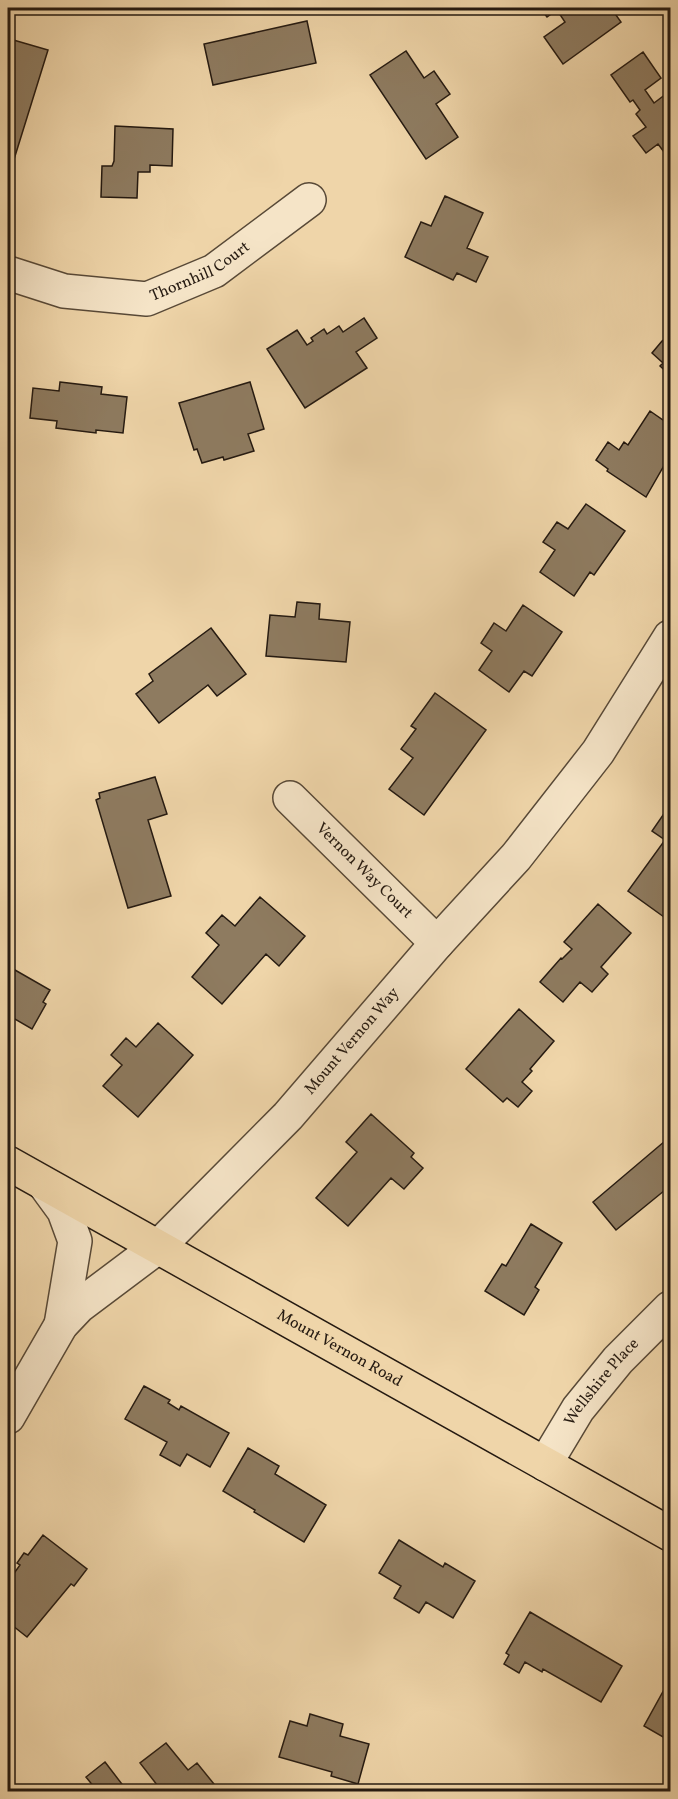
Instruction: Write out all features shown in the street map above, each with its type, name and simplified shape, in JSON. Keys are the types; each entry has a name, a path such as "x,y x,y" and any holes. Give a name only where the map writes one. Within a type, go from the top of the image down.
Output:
{"main road":[{"name":"Mount Vernon Road","path":"8,1163 670,1534"}],"street":[{"name":"Thornhill Court","path":"8,273 64,291 147,299 214,271 309,200"},
{"name":"Mount Vernon Way","path":"8,1417 61,1325 79,1306 159,1246 288,1116 437,943 516,857 598,752 670,637"},
{"name":"Vernon Way Court","path":"290,798 437,943"},
{"path":"45,1185 64,1210 75,1241 61,1325"},
{"name":"Wellshire Place","path":"545,1464 578,1409 618,1360 670,1308"}],"building":[{"path":"540,8 611,8 621,22 563,64 544,37 565,22 557,10 547,17"},
{"path":"307,21 316,63 213,85 204,44"},
{"path":"10,39 48,50 11,169 8,168 8,49"},
{"path":"406,51 424,78 434,71 450,94 436,104 458,137 426,159 370,75"},
{"path":"643,52 661,78 645,90 654,103 670,91 670,154 667,156 658,144 646,153 633,136 646,127 636,114 640,110 633,100 630,102 611,75"},
{"path":"115,126 173,129 172,166 150,165 150,172 138,172 137,198 101,197 102,166 112,166 114,161"},
{"path":"445,196 483,213 467,248 488,257 476,282 457,273 453,280 405,257 421,222 431,226"},
{"path":"364,318 377,338 356,352 367,368 305,408 267,349 297,330 307,345 313,341 311,338 324,329 327,334 339,326 343,332"},
{"path":"670,335 670,375 660,366 663,363 652,353"},
{"path":"60,382 102,387 101,394 127,397 123,433 96,430 96,433 56,428 57,421 30,418 33,388 59,391"},
{"path":"250,382 264,429 248,434 254,451 224,460 223,457 202,463 197,449 194,450 179,403"},
{"path":"650,411 670,425 670,455 646,497 607,471 608,469 596,460 608,442 619,450 624,442 628,445"},
{"path":"586,504 625,531 594,575 590,572 574,596 540,572 555,550 543,542 557,522 568,529"},
{"path":"297,602 320,604 319,619 350,622 346,662 266,656 270,615 295,617"},
{"path":"523,605 562,632 532,676 524,671 509,692 479,670 492,651 481,643 494,623 506,631"},
{"path":"211,628 246,674 217,696 208,685 159,723 136,694 153,681 149,674"},
{"path":"435,693 486,730 424,815 389,789 413,758 401,749 416,729 411,726"},
{"path":"155,777 167,814 148,820 171,896 128,908 96,800 100,798 99,793"},
{"path":"670,805 670,907 664,917 628,891 665,840 652,831"},
{"path":"260,897 305,936 279,966 266,954 222,1004 192,977 219,945 206,933 222,915 235,926"},
{"path":"598,904 631,933 601,967 608,974 592,992 580,982 563,1002 540,982 572,949 564,942"},
{"path":"8,966 50,990 43,1002 46,1004 32,1029 8,1015"},
{"path":"519,1009 554,1041 522,1082 532,1091 518,1107 507,1098 503,1102 466,1069"},
{"path":"158,1023 193,1055 138,1117 103,1086 122,1065 111,1055 126,1038 136,1047"},
{"path":"371,1114 414,1153 411,1157 423,1168 404,1189 391,1178 348,1226 316,1198 357,1152 346,1142"},
{"path":"665,1141 670,1148 670,1186 616,1230 593,1202"},
{"path":"531,1224 562,1243 535,1287 539,1290 524,1315 485,1291 502,1264 506,1266"},
{"path":"144,1386 170,1400 168,1403 179,1410 181,1406 229,1433 210,1467 187,1454 180,1466 160,1455 167,1442 125,1419"},
{"path":"248,1448 279,1466 275,1474 326,1505 304,1542 223,1491"},
{"path":"43,1535 87,1569 74,1586 71,1584 27,1637 8,1622 8,1577 10,1579 20,1565 17,1563 24,1553 28,1555"},
{"path":"399,1540 443,1567 445,1563 475,1581 453,1618 426,1602 419,1613 394,1598 401,1586 379,1573"},
{"path":"530,1612 622,1666 601,1702 543,1669 542,1672 525,1662 519,1673 504,1664 509,1655 506,1653"},
{"path":"665,1688 670,1692 670,1741 644,1726"},
{"path":"310,1714 343,1724 340,1736 369,1744 358,1784 331,1776 332,1772 279,1757 290,1721 307,1726"},
{"path":"166,1743 188,1770 197,1763 218,1789 215,1792 159,1792 161,1790 140,1763"},
{"path":"105,1762 128,1792 98,1792 86,1777"}]}
